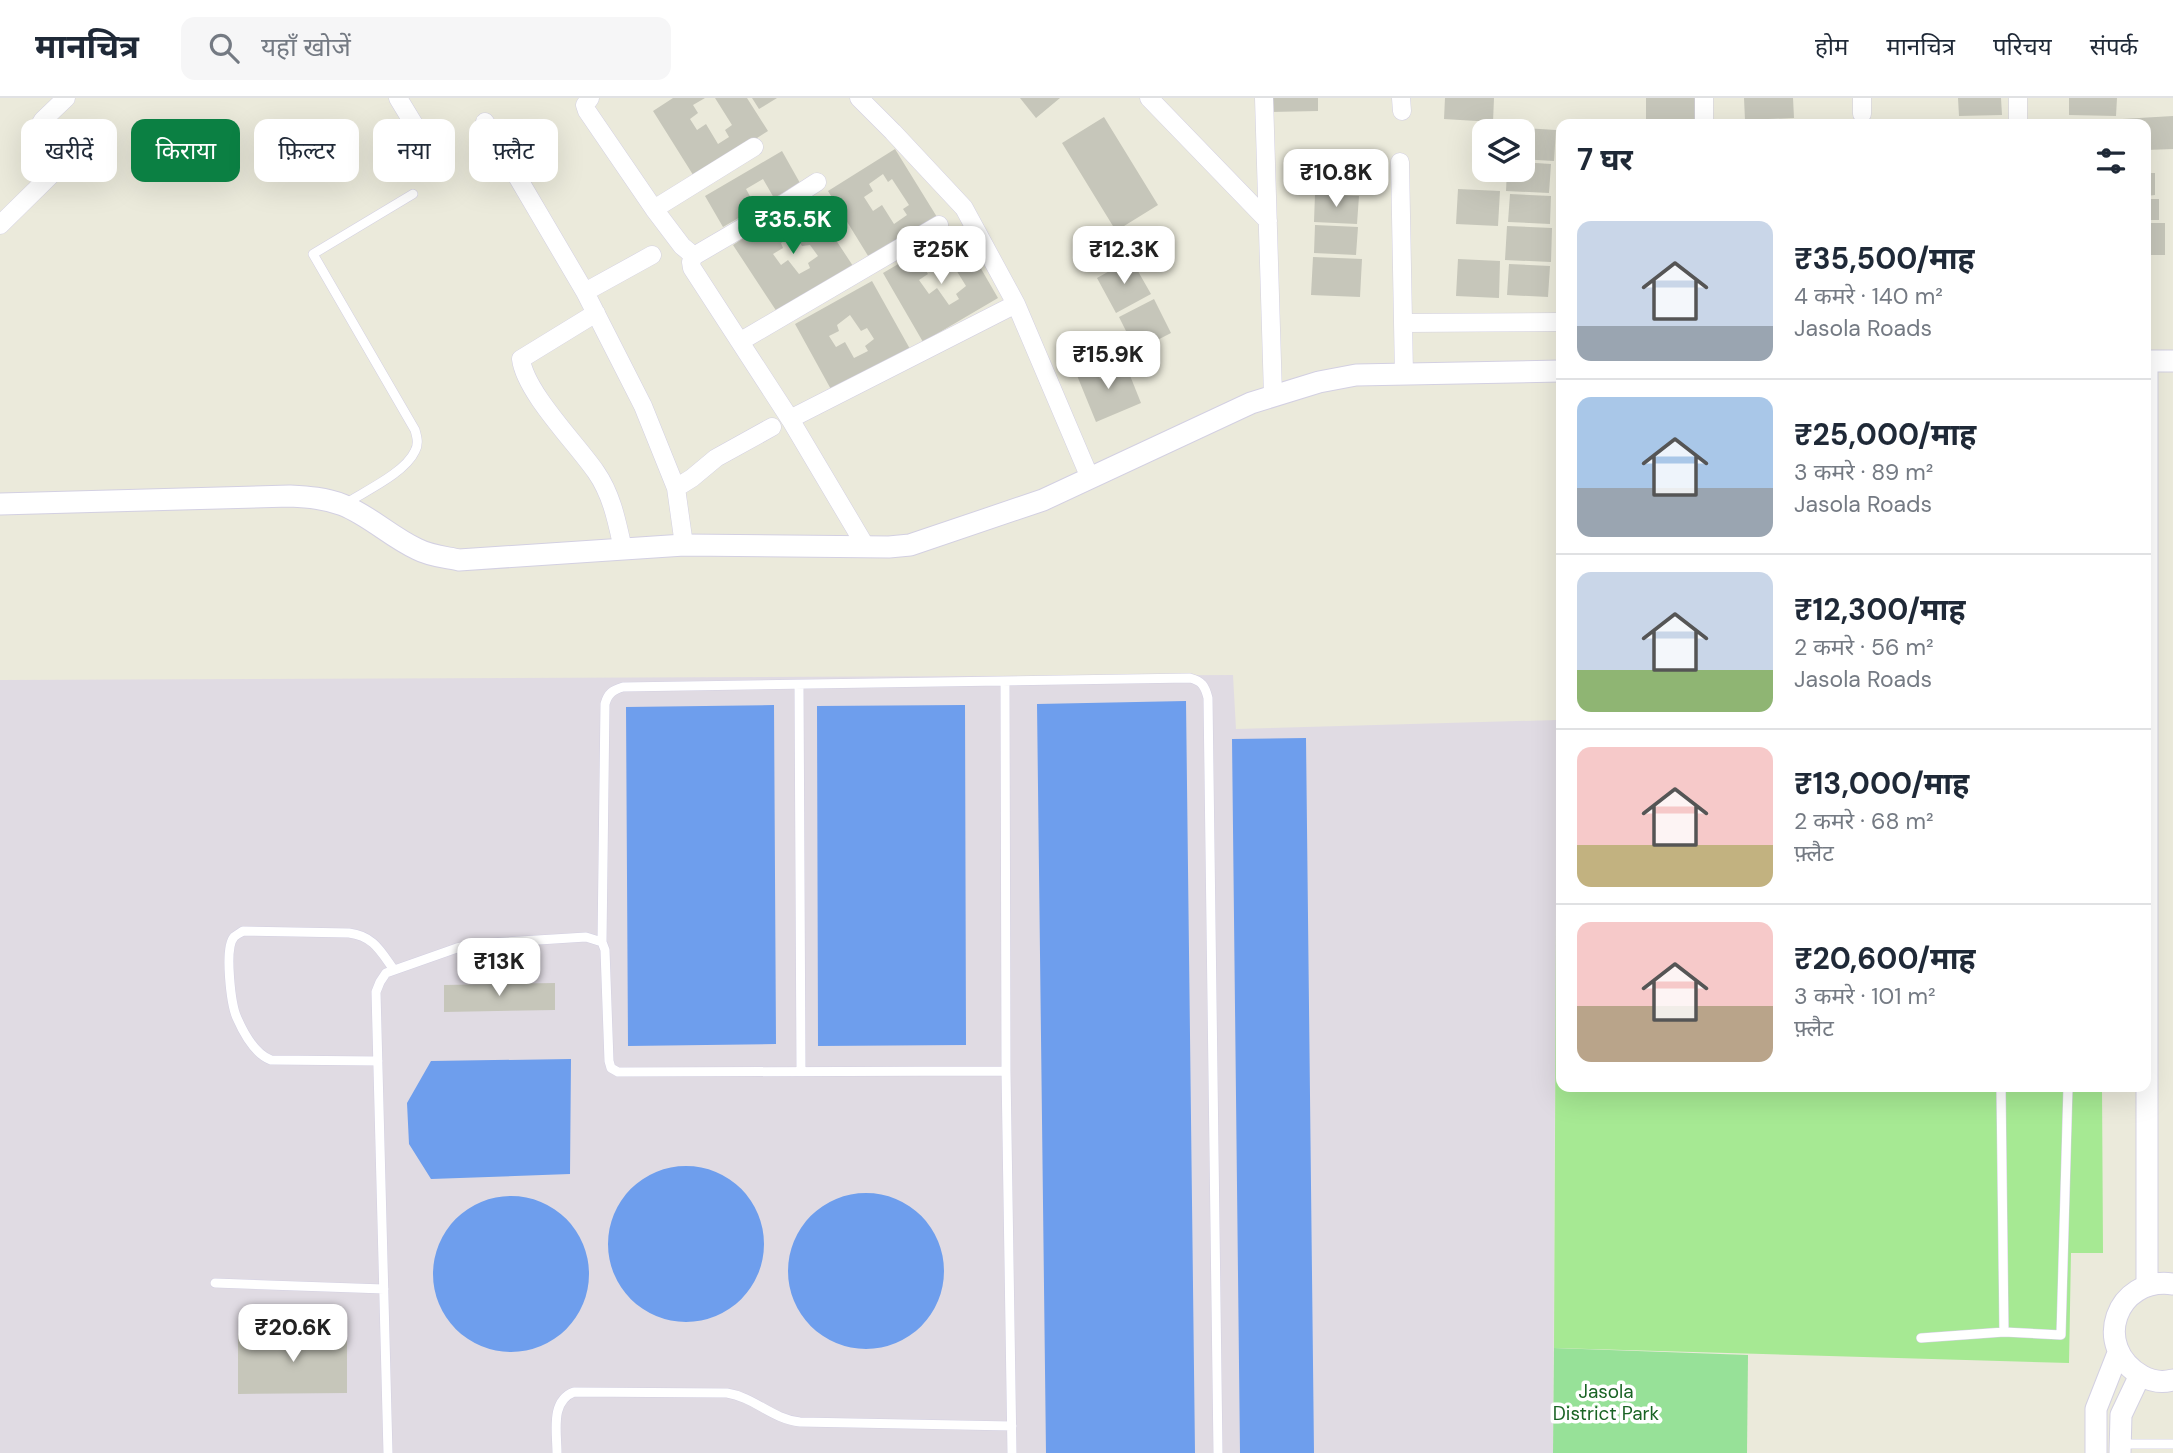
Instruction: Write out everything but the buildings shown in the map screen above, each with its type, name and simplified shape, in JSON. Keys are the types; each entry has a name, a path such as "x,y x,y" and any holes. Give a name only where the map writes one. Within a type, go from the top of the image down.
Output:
{"street":[{"path":"0,225 62,164 63,156 41,130 40,125 66,98"},
{"path":"398,98 411,119"},
{"path":"590,98 585,105 587,110 654,209 682,246 694,256"},
{"path":"859,98 964,208 1016,304 1090,478"},
{"path":"1149,98 1268,221"},
{"path":"1264,98 1273,396"},
{"path":"1704,98 1704,119"},
{"path":"2018,98 2018,119"},
{"path":"654,209 754,147"},
{"path":"1400,162 1404,374"},
{"path":"520,182 585,292 643,406 676,488 684,545"},
{"path":"817,182 694,256 691,262 692,268 790,419 866,547"},
{"path":"741,341 939,225"},
{"path":"585,292 652,256"},
{"path":"790,419 1016,304"},
{"path":"596,313 521,359 522,368 533,388 597,474 613,505 623,549"},
{"path":"1404,323 1556,322"},
{"path":"2151,361 2173,360"},
{"path":"0,504 290,496 321,498 343,505 417,549 459,560 684,545 910,545 1043,500 1251,402 1319,382 1356,375 1556,371"},
{"path":"676,488 716,458 772,427"},
{"path":"2146,1092 2147,1286"},
{"path":"2173,1284 2160,1282 2140,1288 2126,1299 2116,1315 2113,1335 2118,1353 2130,1370 2149,1380 2173,1380"},
{"path":"2095,1453 2096,1409 2118,1353"},
{"path":"2120,1448 2121,1415 2140,1375"}],"lane":[{"path":"343,505 402,468 415,452 418,443 415,429 313,254 413,194"},
{"path":"1006,1071 625,1073 611,1068 606,950 602,942 607,696 614,689 623,687 1190,678 1205,686 1208,698 1218,1453"},
{"path":"1005,681 1006,1071 1012,1453"},
{"path":"799,685 801,1071"},
{"path":"378,1061 271,1060 262,1056 237,1018 228,950 233,938 243,931 360,934 374,943 394,970"},
{"path":"388,1453 376,992 380,982 386,973 474,944 586,937 602,942"},
{"path":"2001,1092 2004,1332"},
{"path":"1921,1339 2004,1332 2061,1335 2068,1092"},
{"path":"215,1283 384,1290"},
{"path":"557,1453 557,1411 560,1401 574,1392 727,1393 749,1399 779,1418 800,1422 1012,1426"},
{"path":"2120,1448 2151,1448 2173,1444"}],"shaded area":[{"path":"1233,675 1236,729 1556,720 1553,1453 0,1453 0,680"}],"green space":[{"path":"1556,929 1556,1092 2102,1092 2103,1253 2071,1253 2069,1363 1554,1348"},
{"name":"Jasola District Park","path":"1554,1348 1748,1355 1747,1453 1553,1453"}],"water":[{"path":"1186,701 1195,1453 1046,1453 1037,704"},
{"path":"774,705 776,1044 628,1046 626,707"},
{"path":"965,705 966,1045 818,1046 817,706"},
{"path":"1306,738 1314,1453 1240,1453 1232,739"},
{"path":"571,1059 570,1174 431,1179 409,1144 407,1103 431,1061"},
{"path":"686,1166 716,1172 741,1189 758,1214 764,1244 758,1274 741,1299 716,1316 686,1322 656,1316 631,1299 614,1274 608,1244 614,1214 631,1189 656,1172"},
{"path":"866,1193 896,1199 921,1216 938,1241 944,1271 938,1301 921,1326 896,1343 866,1349 836,1343 811,1326 794,1301 788,1271 794,1241 811,1216 836,1199"},
{"path":"511,1196 541,1202 566,1219 583,1244 589,1274 583,1304 566,1329 541,1346 511,1352 481,1346 456,1329 439,1304 433,1274 439,1244 456,1219 481,1202"}]}
